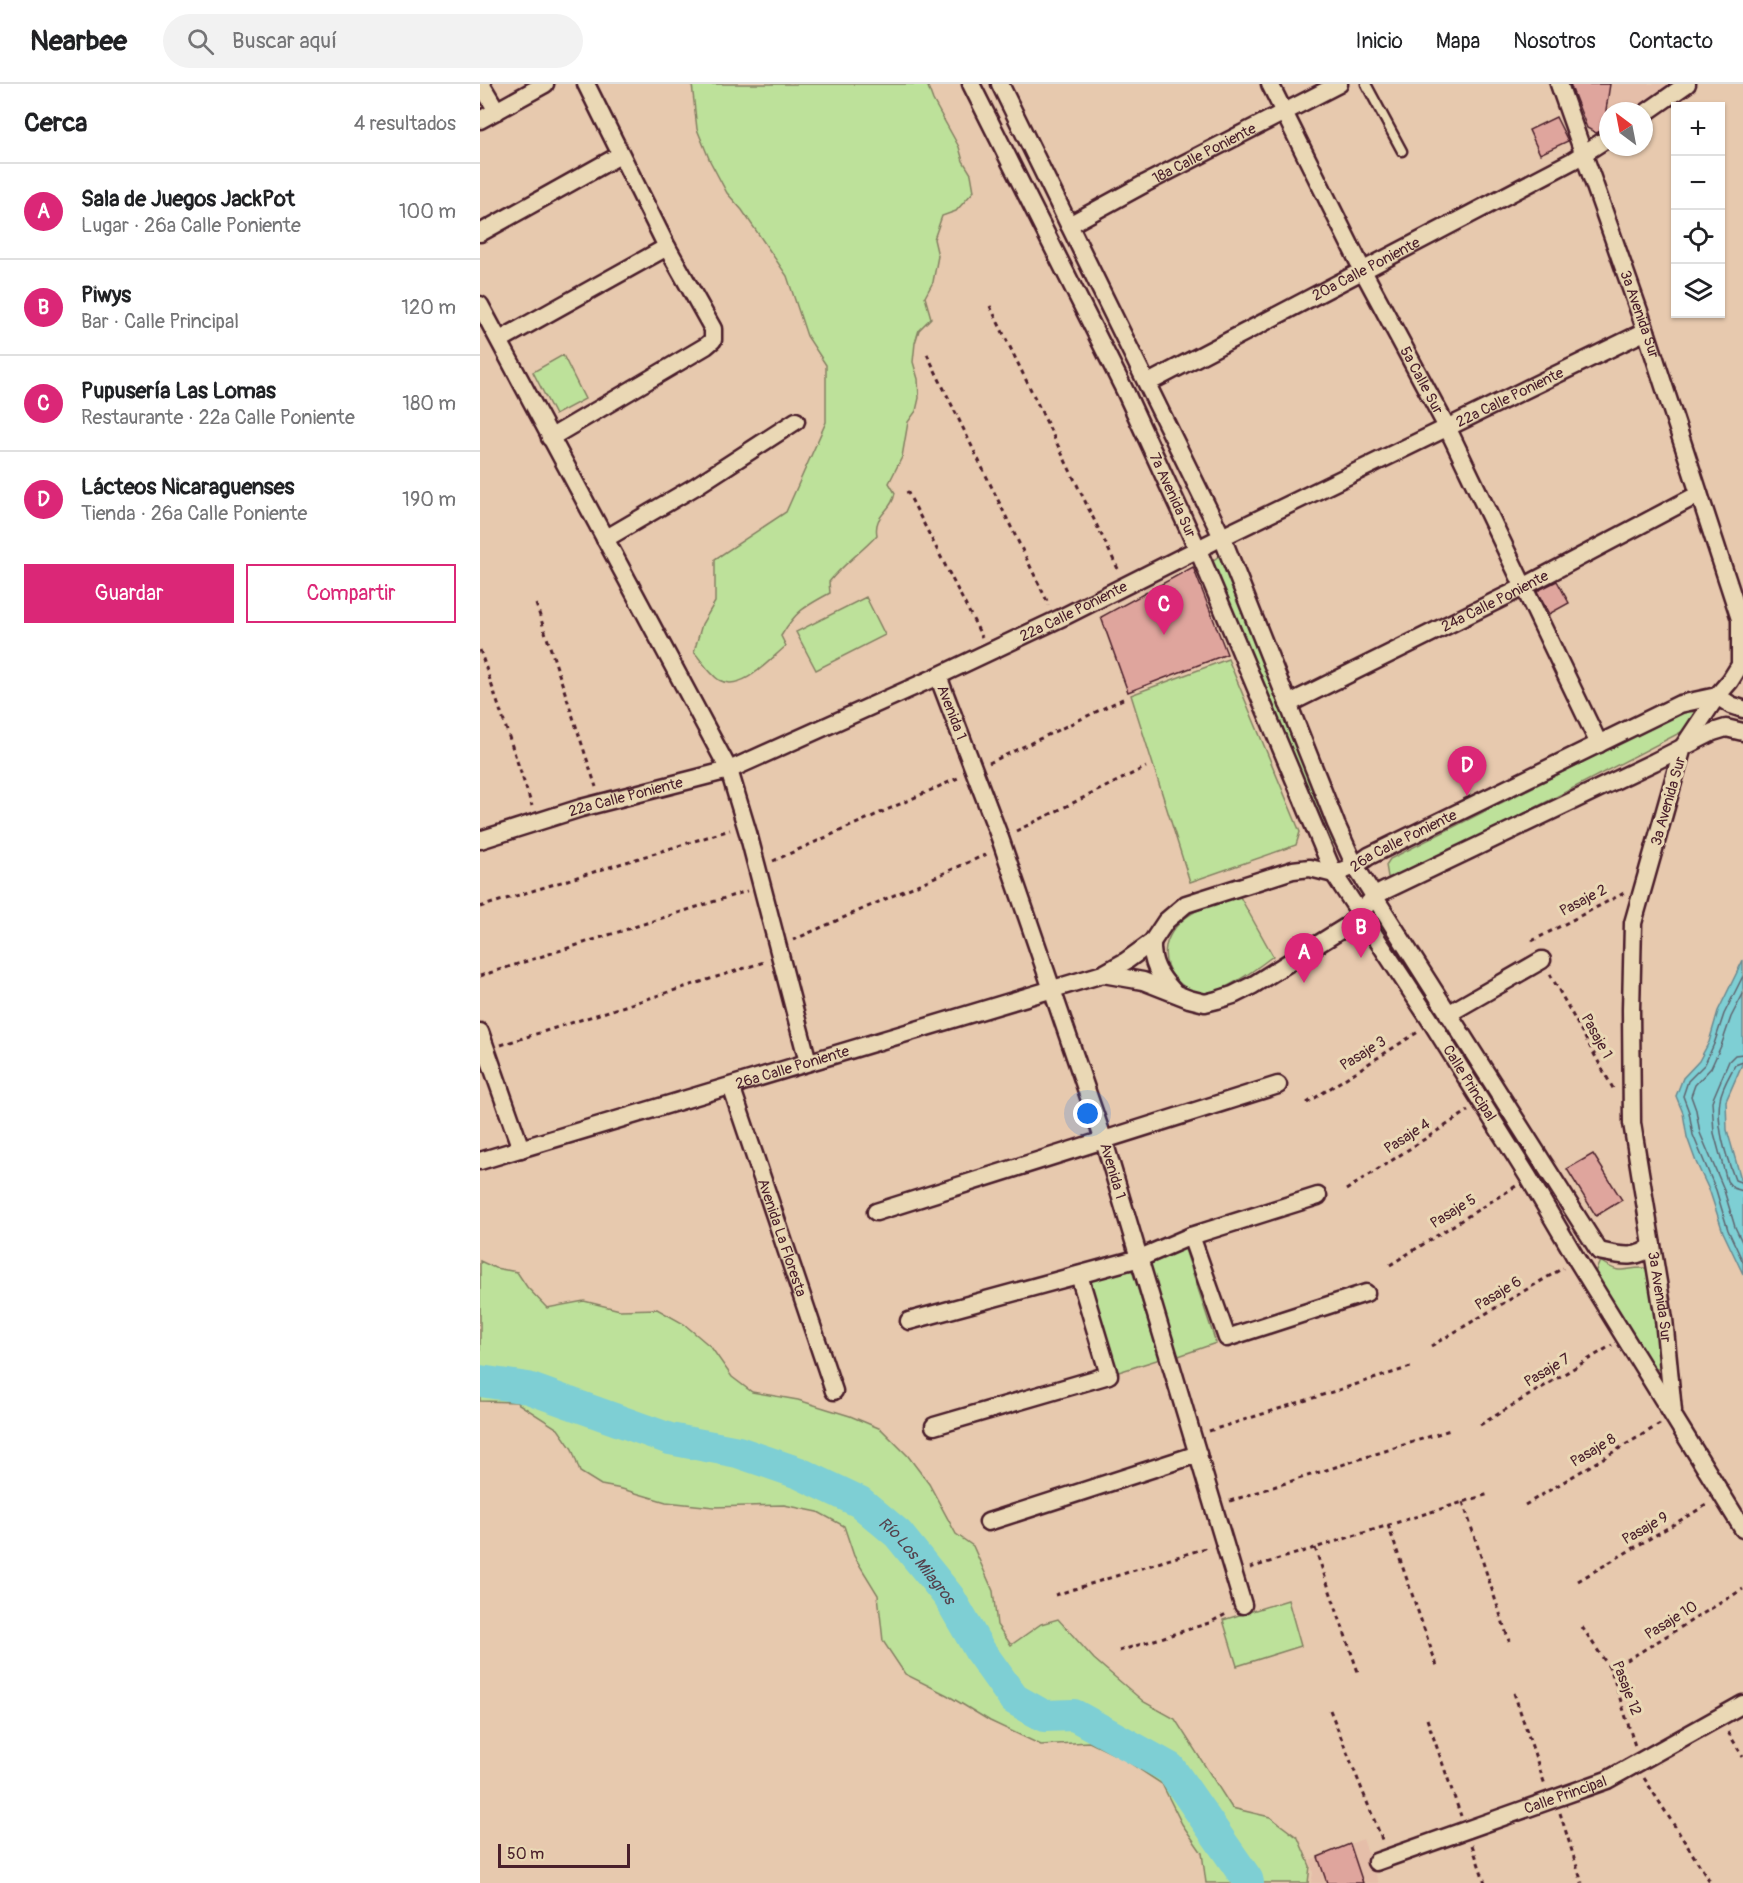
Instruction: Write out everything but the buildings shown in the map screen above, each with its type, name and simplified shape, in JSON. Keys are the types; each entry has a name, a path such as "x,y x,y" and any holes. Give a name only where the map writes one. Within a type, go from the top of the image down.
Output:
{"street":[{"path":"482,84 497,111"},
{"path":"480,120 545,84"},
{"path":"550,438 706,346 712,340 713,329 667,247 586,84"},
{"name":"7a Avenida Sur","path":"971,84 1126,393 1198,550 1334,874 1360,912"},
{"name":"7a Avenida Sur","path":"1000,84 1222,537 1355,866 1376,896"},
{"name":"5a Calle Sur","path":"1270,84 1363,271 1448,429 1599,744"},
{"name":"18a Calle Poniente","path":"1070,225 1339,84"},
{"name":"3a Avenida Sur","path":"1559,84 1646,331 1737,609 1741,633 1740,665 1683,747 1633,923 1632,1124 1664,1320 1674,1415"},
{"path":"1653,108 1688,84"},
{"name":"20a Calle Poniente","path":"1148,383 1584,155 1599,144"},
{"path":"480,232 620,155"},
{"path":"500,340 667,247"},
{"path":"480,305 729,770 758,868 808,1062"},
{"name":"22a Calle Poniente","path":"480,840 601,803 729,770 1057,620 1222,537 1646,331"},
{"path":"605,538 696,486 796,421"},
{"name":"24a Calle Poniente","path":"1288,704 1524,586 1700,494"},
{"name":"Avenida 1","path":"938,676 1002,843 1104,1141 1244,1605"},
{"path":"1717,696 1743,710"},
{"name":"26a Calle Poniente","path":"480,1161 1103,974 1152,942 1166,921 1186,904 1293,870 1310,868 1334,874 1355,866 1369,856 1680,704 1717,696"},
{"path":"1360,912 1376,896 1713,732 1737,731"},
{"name":"Calle Principal","path":"1376,896 1599,1251"},
{"name":"26a Calle Poniente","path":"1103,974 1143,981 1177,995 1205,1003 1233,995 1253,985 1349,925 1360,912"},
{"name":"Calle Principal","path":"1360,912 1482,1102 1743,1529"},
{"path":"1152,942 1151,956 1156,970 1177,995"},
{"path":"1448,1014 1542,960"},
{"path":"480,1032 520,1149"},
{"path":"876,1212 1278,1084"},
{"name":"Avenida La Floresta","path":"731,1086 834,1391"},
{"path":"909,1321 1140,1258 1191,1236 1318,1196"},
{"path":"1191,1236 1227,1338 1366,1293"},
{"path":"1586,1275 1599,1251 1625,1256 1637,1255 1646,1252 1652,1245"},
{"path":"934,1426 1109,1375 1079,1275"},
{"path":"988,1522 1198,1454"},
{"name":"Calle Principal","path":"1382,1860 1607,1780 1743,1704"}],"lane":[{"path":"1366,84 1402,152"}],"path":[{"path":"990,306 1126,586"},
{"path":"927,354 1057,620"},
{"path":"907,491 990,652"},
{"path":"536,603 601,803"},
{"path":"480,650 537,822"},
{"path":"758,868 974,770 1125,698"},
{"path":"486,1050 779,952 1002,843 1146,767"},
{"path":"480,908 746,825"},
{"name":"Pasaje 2","path":"1532,941 1645,881"},
{"path":"480,976 762,886"},
{"name":"Pasaje 1","path":"1542,960 1615,1093"},
{"name":"Pasaje 3","path":"1307,1103 1432,1023"},
{"name":"Pasaje 4","path":"1346,1190 1482,1102"},
{"name":"Pasaje 5","path":"1390,1265 1529,1178"},
{"name":"Pasaje 6","path":"1431,1346 1577,1260"},
{"name":"Pasaje 7","path":"1480,1425 1625,1336"},
{"path":"1193,1437 1414,1366"},
{"name":"Pasaje 8","path":"1526,1505 1674,1415"},
{"path":"1214,1506 1450,1430"},
{"path":"1234,1573 1489,1494"},
{"name":"Pasaje 9","path":"1578,1581 1723,1496"},
{"path":"1463,1502 1509,1641"},
{"path":"1388,1526 1437,1669"},
{"path":"1055,1595 1225,1542"},
{"path":"1315,1548 1358,1672"},
{"name":"Pasaje 10","path":"1611,1670 1743,1589"},
{"path":"1119,1651 1209,1623 1244,1605"},
{"name":"Pasaje 12","path":"1582,1627 1611,1670 1637,1763 1711,1883"},
{"path":"1514,1693 1582,1883"},
{"path":"1330,1710 1382,1860"},
{"path":"1719,1718 1743,1757"},
{"path":"1427,1719 1485,1883"}],"shaded area":[{"path":"1570,84 1676,84 1649,102 1599,102 1599,134 1591,130"},
{"path":"1363,1839 1379,1883 1311,1883 1313,1873 1310,1860"}],"green space":[{"path":"692,84 927,84 971,174 974,191 956,211 942,216 934,239 938,256 933,282 925,297 931,318 919,330 913,362 918,379 919,398 916,411 908,422 902,457 889,483 895,493 890,505 880,517 877,535 829,582 830,593 807,606 791,621 781,636 786,646 755,673 737,682 728,683 719,680 709,671 694,652 702,624 715,602 715,559 786,512 826,422 826,365 807,336 787,276 742,210 727,193 710,161 697,129"},
{"path":"563,355 585,399 555,415 533,372"},
{"path":"1221,556 1336,843 1329,845 1211,562"},
{"path":"866,597 885,635 816,670 796,632"},
{"path":"1228,659 1300,832 1296,845 1190,882 1131,695"},
{"path":"1682,712 1694,712 1697,717 1691,727 1395,880 1388,877 1386,865 1390,859"},
{"path":"1239,895 1273,956 1228,986 1209,993 1192,992 1176,979 1167,965 1165,950 1170,935 1185,918 1195,912"},
{"path":"1182,1240 1216,1343 1170,1359 1140,1258"},
{"path":"480,1261 495,1268 517,1272 527,1287 547,1308 584,1301 620,1310 657,1309 684,1324 711,1347 732,1377 752,1392 798,1400 850,1416 881,1429 908,1456 929,1484 956,1534 973,1546 993,1591 997,1625 1011,1645 1041,1624 1058,1619 1094,1659 1144,1702 1175,1719 1232,1808 1270,1817 1298,1838 1310,1866 1308,1883 1206,1883 1202,1853 1182,1824 1162,1784 1124,1759 1089,1742 1041,1745 990,1721 947,1695 905,1674 883,1641 878,1595 854,1556 844,1526 818,1512 784,1505 714,1507 666,1502 601,1485 580,1472 572,1449 558,1429 516,1402 480,1401"},
{"path":"1129,1261 1160,1359 1109,1375 1079,1275"},
{"path":"1600,1261 1619,1270 1646,1268 1665,1363 1659,1369 1653,1369 1593,1277"},
{"path":"1288,1600 1301,1646 1237,1666 1223,1620"}],"water":[{"path":"1743,960 1743,1062 1726,1101 1727,1130 1743,1186 1743,1274 1723,1232 1710,1192 1696,1162 1676,1096 1683,1078 1699,1061 1709,1042 1718,1011"}],"waterway":[{"name":"Río Los Milagros","path":"480,1381 528,1388 670,1439 738,1452 799,1473 860,1502 898,1534 949,1597 980,1651 1014,1699 1044,1716 1074,1715 1170,1768 1248,1883"}],"place":[{"name":"Pupusería Las Lomas","path":"1164,635"},
{"name":"Lácteos Nicaraguenses","path":"1467,796"},
{"name":"Piwys","path":"1361,958"},
{"name":"Sala de Juegos JackPot","path":"1304,983"}]}
